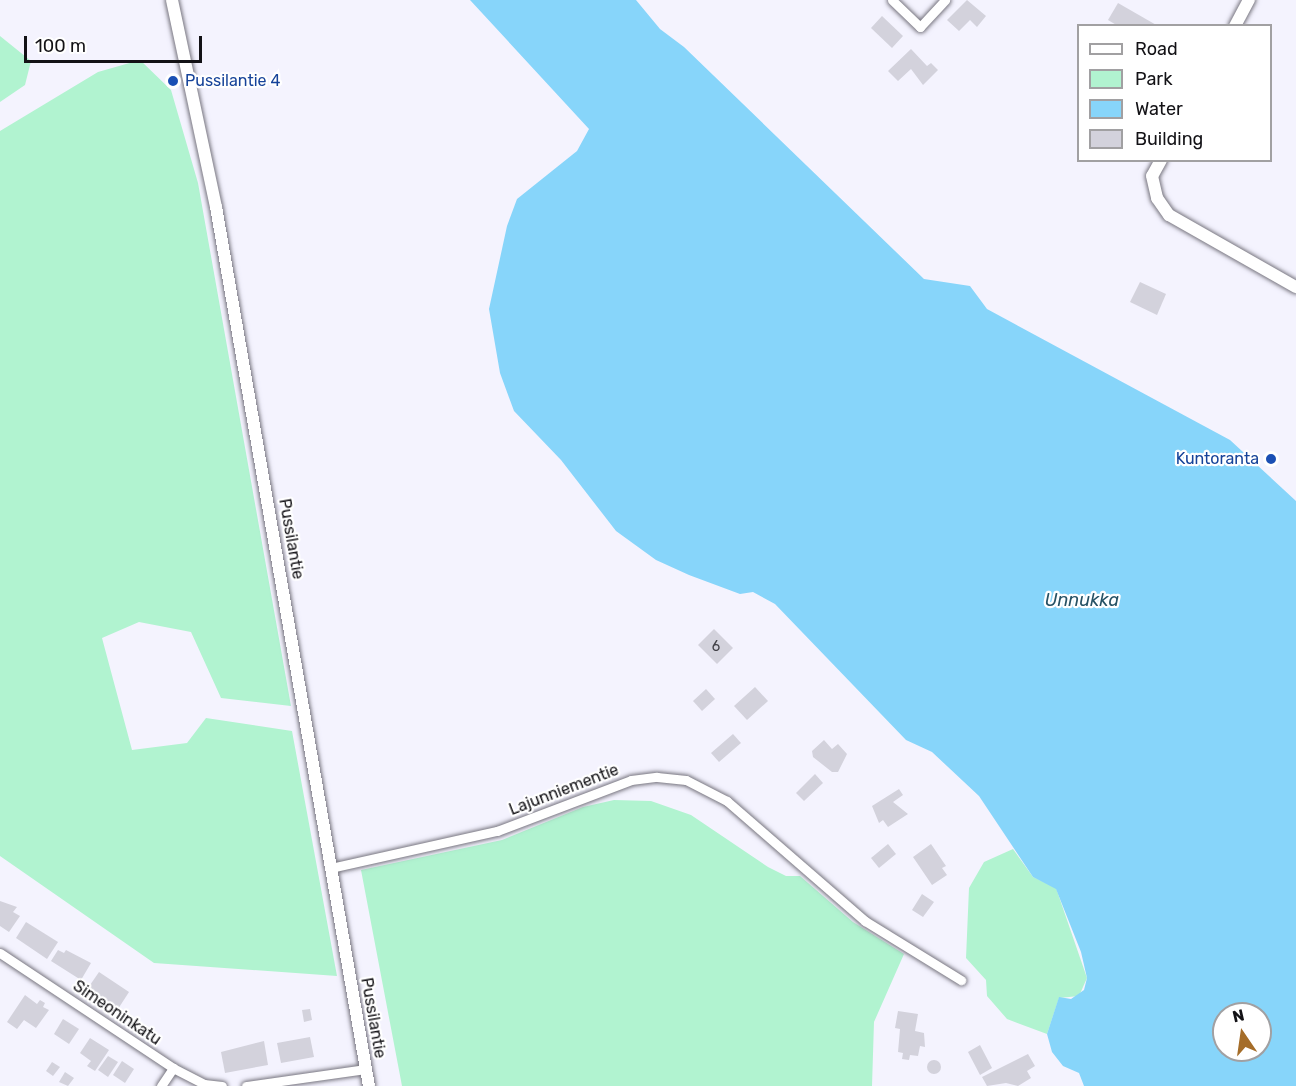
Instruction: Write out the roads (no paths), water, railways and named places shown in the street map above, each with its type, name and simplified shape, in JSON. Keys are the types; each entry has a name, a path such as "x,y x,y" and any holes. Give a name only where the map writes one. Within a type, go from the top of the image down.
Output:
{"street":[{"name":"Pussilantie","path":"172,0 216,207 369,1086"},
{"path":"892,0 920,27 945,0"},
{"path":"1236,24 1249,0"},
{"path":"1160,162 1152,176 1157,198 1169,216 1296,287"},
{"name":"Lajunniementie","path":"331,868 496,831 631,780 657,777 686,780 727,801 865,921 961,980"},
{"name":"Simeoninkatu","path":"0,953 173,1068 204,1084 222,1086"},
{"path":"161,1086 173,1068"},
{"path":"246,1086 365,1070"}],"water":[{"name":"Unnukka","path":"470,0 636,0 660,29 684,47 924,279 970,286 987,309 1230,440 1296,501 1296,1086 1084,1086 1079,1073 1063,1066 1052,1052 1047,1034 1059,997 1071,999 1084,990 1087,978 1081,952 1056,889 1033,877 979,796 932,752 906,740 775,604 753,592 740,594 656,560 616,531 561,460 514,411 500,373 489,309 507,226 517,199 577,151 589,129"}],"place":[{"name":"Pussilantie 4","path":"173,81"},
{"name":"Kuntoranta","path":"1271,459"}]}
